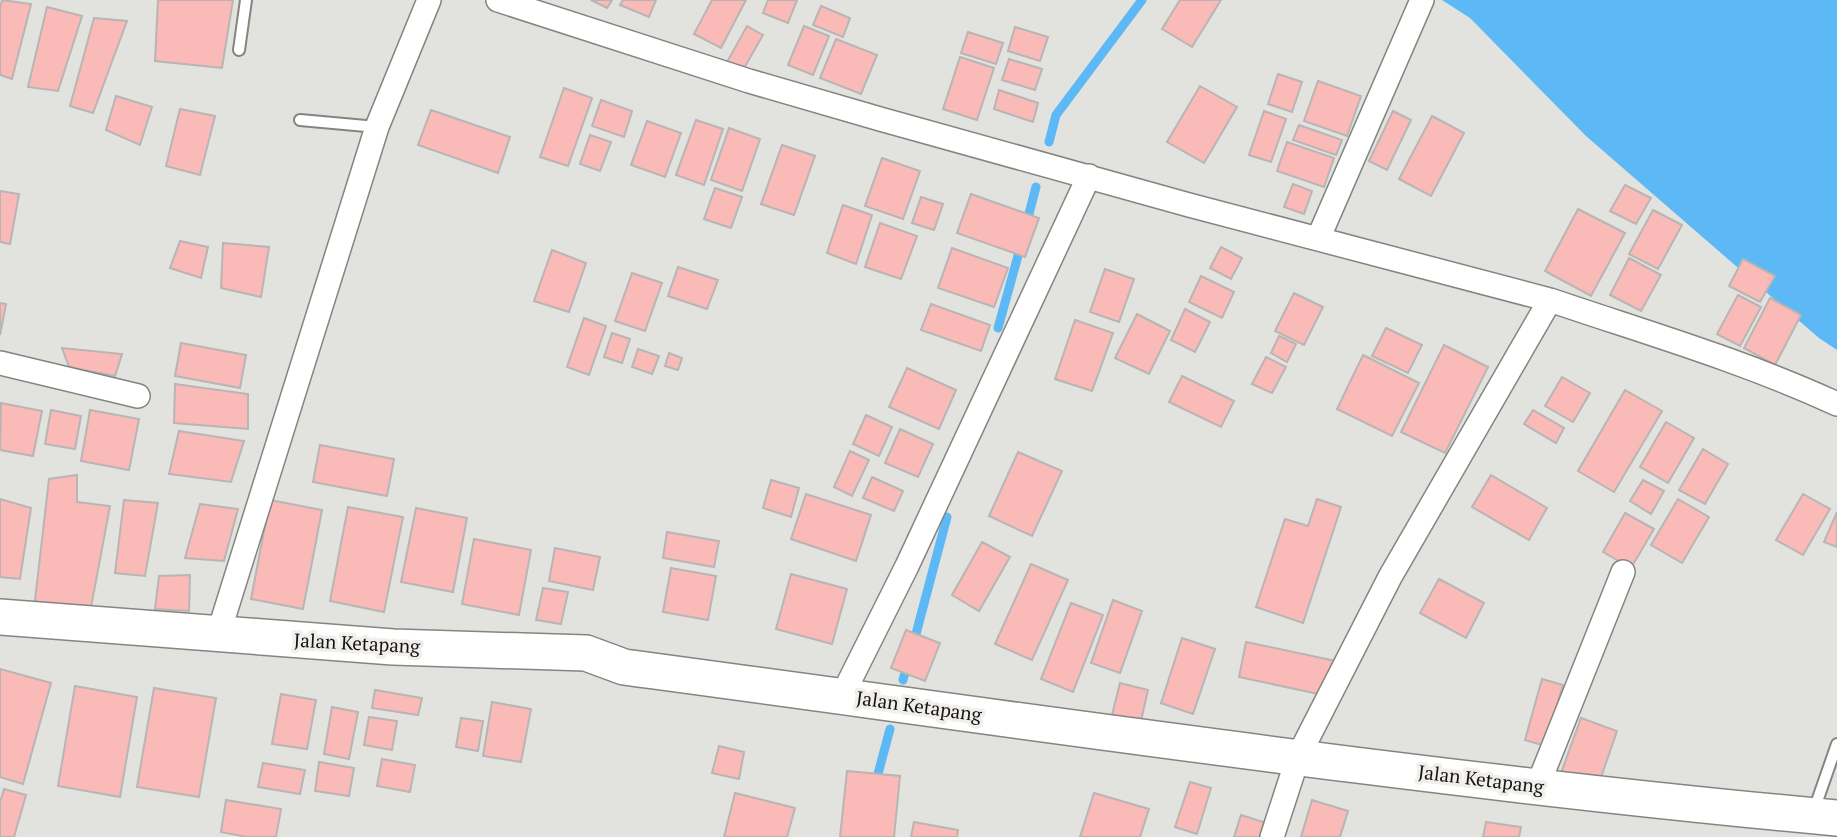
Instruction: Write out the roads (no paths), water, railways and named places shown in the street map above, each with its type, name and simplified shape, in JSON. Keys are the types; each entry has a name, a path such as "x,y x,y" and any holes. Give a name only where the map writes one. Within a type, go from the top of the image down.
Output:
{"main road":[{"name":"Jalan Ketapang","path":"0,617 393,646 586,653 624,667 1298,757 1824,817"}],"street":[{"path":"218,635 377,127 429,0"},
{"path":"498,0 749,81 1318,239 1550,300 1700,348 1783,379 1837,404"},
{"path":"1318,239 1422,0"},
{"path":"842,696 907,566 1089,176"},
{"path":"1272,837 1298,757 1396,566 1550,300"},
{"path":"0,363 138,396"},
{"path":"1538,785 1623,572"}],"lane":[{"path":"239,50 246,0"},
{"path":"300,120 377,127"},
{"path":"1824,817 1837,744"}],"water":[{"path":"1442,0 1837,0 1837,350 1819,338 1586,136 1470,18"}],"waterway":[{"path":"1049,142 1056,115 1142,0"},
{"path":"1026,225 1036,187"},
{"path":"998,328 1021,245"},
{"path":"913,645 947,517"},
{"path":"903,680 908,662"},
{"path":"875,785 890,729"}]}
